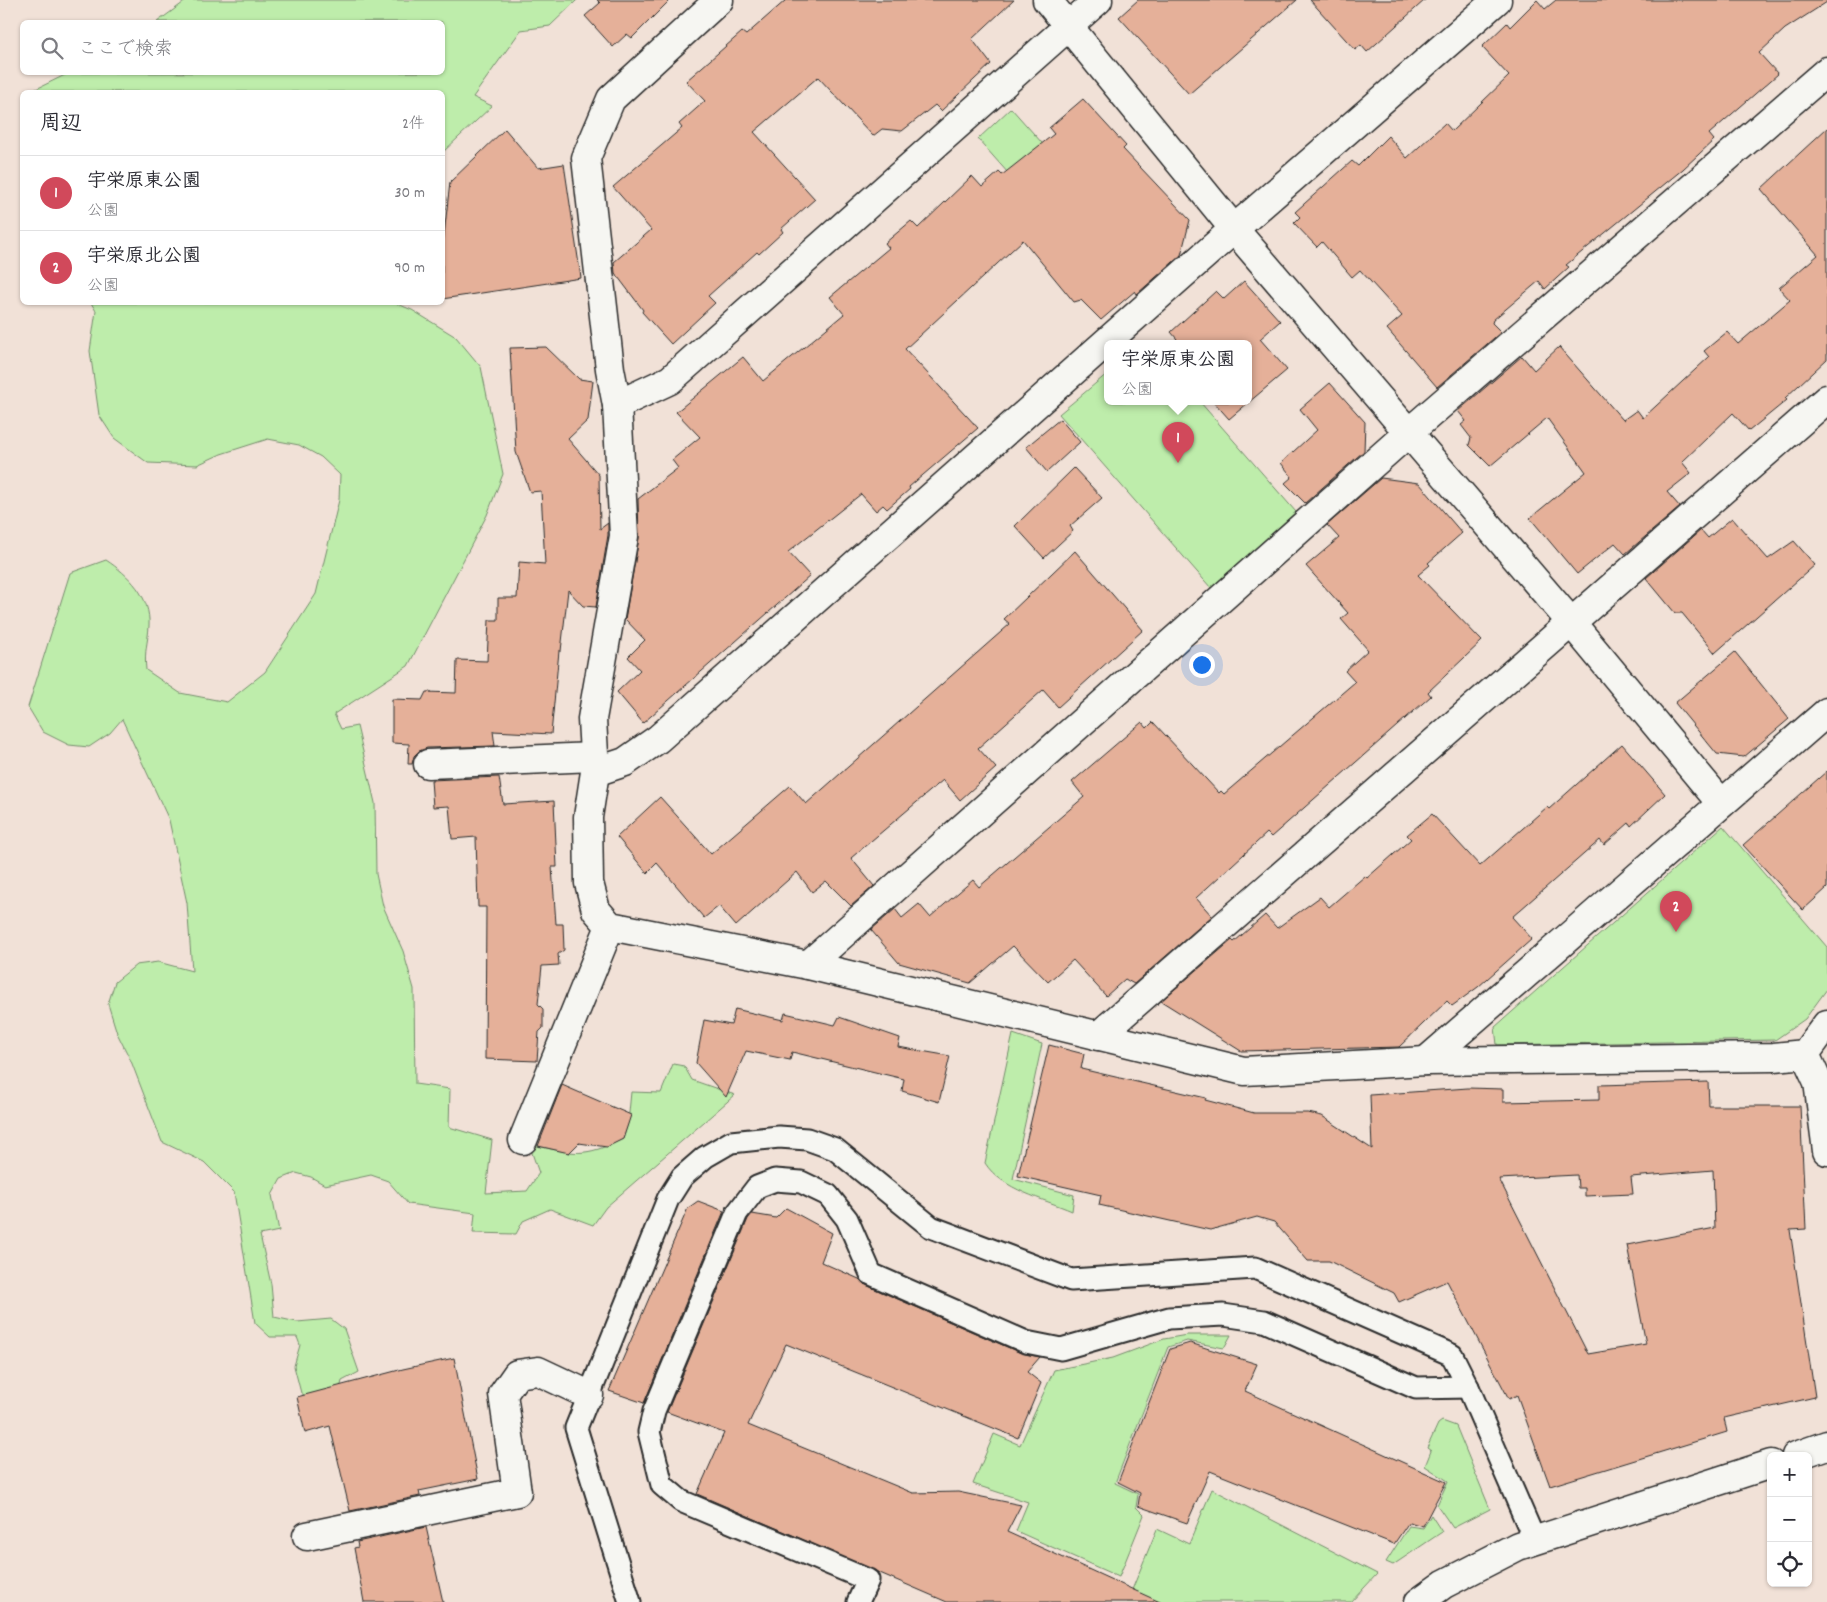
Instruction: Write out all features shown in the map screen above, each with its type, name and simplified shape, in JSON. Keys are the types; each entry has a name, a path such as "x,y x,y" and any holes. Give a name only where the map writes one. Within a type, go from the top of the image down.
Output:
{"street":[{"path":"719,0 611,99 586,158 610,369 617,406 624,536 592,719 594,765 588,817 589,883 596,910 610,926 808,965 1244,1072 1426,1061 1774,1057 1805,1054 1827,1024"},
{"path":"1047,0 1234,229 1570,621 1721,803"},
{"path":"617,406 670,380 1098,0"},
{"path":"1109,340 1497,0"},
{"path":"808,965 1408,433 1827,71"},
{"path":"428,764 594,765 625,762 658,739 1104,344"},
{"path":"1098,1036 1570,621 1827,399"},
{"path":"1426,1061 1827,712"},
{"path":"523,1140 610,926"},
{"path":"1805,1054 1818,1082 1827,1151"},
{"path":"306,1536 517,1492 503,1394 517,1374 538,1371 589,1395"},
{"path":"1808,1452 1827,1446"},
{"path":"1419,1602 1444,1584 1518,1546 1767,1465"}],"lane":[{"path":"630,1602 576,1428 668,1199 682,1178 705,1156 731,1142 778,1137 807,1140 835,1149 931,1227 1071,1280 1255,1268 1452,1355 1468,1387 1535,1541"},
{"path":"858,1602 868,1580 682,1501 662,1486 649,1432 654,1411 737,1213 757,1187 775,1180 801,1182 828,1195 847,1219 871,1274 1026,1342 1061,1349 1170,1318 1223,1315 1264,1321 1416,1388 1468,1387"}],"green space":[{"path":"187,0 577,0 550,26 521,30 473,97 492,106 445,150 445,90 34,90 65,75 445,75 445,20 160,20"},
{"path":"1011,108 1081,187 1046,216 978,139"},
{"path":"92,305 400,305 412,310 456,337 481,367 503,474 487,515 408,666 334,714 341,729 357,726 375,803 376,874 383,906 403,951 414,989 415,1084 450,1089 449,1127 492,1140 486,1193 527,1191 539,1173 532,1153 533,1145 559,1151 588,1152 623,1139 628,1123 631,1092 661,1093 673,1064 684,1066 692,1080 735,1095 606,1207 593,1225 550,1209 523,1221 516,1234 473,1233 475,1213 408,1204 388,1181 371,1175 325,1185 311,1177 296,1173 281,1179 272,1195 279,1231 260,1235 271,1284 274,1317 297,1322 331,1319 344,1329 359,1372 342,1381 336,1405 317,1404 301,1393 294,1366 300,1345 297,1337 270,1337 255,1323 234,1192 204,1162 162,1142 131,1061 117,1033 108,1004 115,982 136,965 158,962 192,971 187,903 169,820 122,719 110,733 89,747 69,745 43,732 28,707 70,573 106,560 123,573 137,588 146,606 149,615 149,626 146,670 180,693 227,702 265,672 316,594 339,500 340,475 321,457 299,445 268,439 221,454 197,465 148,463 114,438 99,415 90,351 96,311"},
{"path":"1104,376 1104,405 1203,405 1296,512 1211,588 1059,414"},
{"path":"1723,826 1827,947 1827,989 1805,1019 1775,1040 1497,1045 1495,1027"},
{"path":"1013,1034 1042,1044 1013,1179 1074,1195 1072,1211 1013,1187 992,1172 985,1163"},
{"path":"1187,1335 1231,1335 1224,1348 1187,1341 1168,1347 1115,1483 1138,1494 1136,1507 1144,1515 1119,1577 1016,1531 1028,1502 973,1484 994,1434 1020,1445 1054,1370 1113,1358 1164,1339"},
{"path":"1442,1421 1456,1426 1490,1509 1453,1528 1437,1505 1448,1481 1425,1466 1431,1451 1427,1448 1438,1424"},
{"path":"1212,1489 1377,1574 1351,1602 1127,1602 1157,1529 1189,1544"},
{"path":"1431,1515 1442,1532 1393,1565 1386,1562 1409,1526 1423,1528"}],"building":[{"path":"597,0 670,0 632,38 627,34 613,47 585,16 600,3"},
{"path":"786,0 1014,0 972,39 991,64 941,111 935,105 902,131 882,129 873,136 818,77 754,132 815,199 781,229 783,232 759,254 757,252 708,296 715,303 671,344 642,312 643,310 615,273 614,262 651,230 613,187 682,128 679,124 705,101 686,81 742,32 746,35"},
{"path":"1138,0 1297,0 1189,94 1119,17"},
{"path":"1310,0 1425,0 1367,52 1361,45 1355,50"},
{"path":"1537,0 1545,9 1556,0 1827,0 1827,2 1785,29 1759,53 1778,74 1709,134 1714,140 1683,169 1566,265 1569,267 1545,289 1539,281 1493,320 1492,323 1501,332 1437,387 1387,329 1402,316 1360,270 1352,277 1322,242 1317,247 1294,223 1300,217 1295,212 1352,161 1358,166 1388,136 1407,158 1445,123 1452,131 1509,76 1482,47 1507,23 1510,27"},
{"path":"1083,99 1126,146 1123,149 1190,220 1181,255 1137,294 1135,291 1101,320 1081,300 1074,302 1023,240 905,349 978,428 909,487 910,489 887,509 883,505 876,511 861,494 788,552 810,576 643,723 617,692 640,670 628,657 645,640 625,619 639,538 638,499 678,468 672,460 700,437 676,412 743,357 763,381 844,314 830,297 889,248 885,243 911,221 918,228 972,176 982,187 999,172 1002,175 1054,134 1049,128"},
{"path":"1827,128 1827,359 1785,398 1787,400 1749,431 1733,413 1682,462 1691,473 1667,492 1680,507 1625,554 1615,543 1577,574 1530,518 1586,472 1547,418 1490,466 1469,445 1471,438 1461,425 1466,421 1458,411 1522,356 1534,370 1559,347 1623,420 1637,410 1643,418 1709,357 1704,351 1727,332 1738,344 1790,300 1779,288 1818,255 1761,189"},
{"path":"505,129 538,168 564,164 581,278 445,299 445,226 450,182"},
{"path":"1244,281 1280,321 1260,339 1287,370 1252,400 1252,340 1176,340 1171,332 1216,291 1224,299"},
{"path":"546,347 579,379 593,381 588,420 568,439 599,475 600,529 608,523 608,535 596,607 583,606 568,590 561,651 559,651 551,734 493,731 495,746 427,748 419,751 414,756 412,764 408,764 409,744 392,743 392,699 422,700 426,692 456,693 457,660 487,661 489,620 498,620 498,598 517,598 519,562 545,564 541,491 530,492 516,452 510,348"},
{"path":"1330,383 1365,422 1364,451 1305,503 1285,483 1292,477 1281,463 1317,430 1300,409"},
{"path":"1217,405 1246,405 1229,419"},
{"path":"1060,419 1080,442 1047,472 1026,447"},
{"path":"1074,468 1102,498 1070,526 1073,531 1044,558 1015,526"},
{"path":"1381,478 1419,483 1462,533 1428,563 1430,565 1418,575 1482,641 1428,692 1431,696 1271,837 1267,833 1196,898 1212,916 1134,984 1125,979 1106,996 1073,960 1048,982 1013,946 970,983 899,963 871,930 895,909 902,918 919,904 930,917 973,880 979,887 1084,797 1072,782 1142,722 1147,728 1153,722 1219,793 1221,791 1224,794 1355,682 1345,671 1368,650 1341,619 1348,613 1306,566 1339,538 1327,525"},
{"path":"1732,518 1768,559 1794,541 1815,565 1715,653 1682,613 1675,613 1646,578 1701,530 1708,538"},
{"path":"1075,551 1143,630 1058,707 1043,690 978,748 996,768 960,800 943,780 851,858 874,886 851,906 826,881 812,892 797,872 736,926 719,906 704,918 657,863 647,873 617,837 660,797 711,854 790,786 806,804 1010,624 1004,619"},
{"path":"1735,652 1789,719 1744,757 1717,754 1675,703"},
{"path":"1622,744 1665,794 1631,826 1629,823 1604,845 1600,840 1512,917 1532,939 1478,987 1452,1006 1447,1001 1399,1047 1241,1051 1161,1001 1232,940 1234,942 1265,915 1277,928 1320,897 1329,907 1365,876 1367,878 1411,839 1407,835 1432,814 1480,866 1547,807 1549,809"},
{"path":"1827,771 1827,888 1803,910 1743,845"},
{"path":"499,777 503,804 554,801 557,867 552,867 556,924 563,924 564,950 558,954 559,965 542,966 538,1004 543,1009 543,1028 539,1032 537,1061 485,1059 486,907 478,907 476,837 452,839 449,806 433,807 431,780"},
{"path":"735,1009 783,1020 785,1013 835,1025 839,1017 900,1038 898,1047 950,1056 939,1102 902,1091 904,1079 792,1052 790,1060 746,1051 726,1097 696,1063 704,1020 731,1025"},
{"path":"1049,1045 1084,1054 1081,1069 1206,1098 1205,1100 1254,1113 1308,1113 1322,1116 1372,1149 1370,1095 1468,1088 1503,1089 1503,1102 1599,1100 1599,1085 1708,1082 1709,1106 1800,1106 1806,1229 1790,1230 1815,1397 1724,1418 1727,1432 1550,1486 1517,1395 1509,1399 1447,1281 1399,1302 1394,1293 1329,1261 1308,1261 1274,1222 1257,1217 1210,1230 1099,1205 1101,1195 1018,1176","holes":["1713,1170 1715,1228 1627,1245 1646,1344 1588,1354 1499,1179 1577,1175 1578,1188 1585,1188 1585,1196 1633,1194 1631,1177"]},
{"path":"562,1085 631,1115 623,1139 607,1147 579,1143 569,1153 538,1146"},
{"path":"698,1201 724,1211 644,1403 609,1391 688,1208"},
{"path":"786,1208 832,1233 821,1262 859,1279 866,1285 1021,1353 1040,1357 1027,1372 1041,1383 1018,1438 786,1344 748,1425 913,1493 958,1492 1021,1505 1007,1532 1160,1602 947,1602 697,1494 724,1433 667,1412 748,1219 752,1214 776,1218"},
{"path":"1190,1343 1257,1364 1245,1391 1446,1482 1423,1526 1409,1522 1394,1544 1210,1471 1187,1523 1138,1506 1140,1493 1118,1482 1170,1349"},
{"path":"454,1358 478,1479 419,1491 420,1496 350,1511 330,1426 305,1433 297,1397 403,1369"},
{"path":"426,1527 443,1602 364,1602 354,1548 358,1547 357,1542"}],"place":[{"name":"宇栄原東公園","path":"1178,463"},
{"name":"宇栄原北公園","path":"1676,932"}]}
